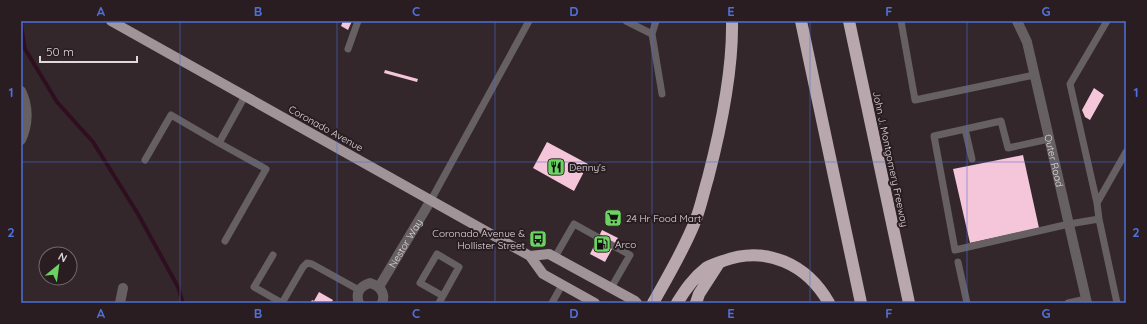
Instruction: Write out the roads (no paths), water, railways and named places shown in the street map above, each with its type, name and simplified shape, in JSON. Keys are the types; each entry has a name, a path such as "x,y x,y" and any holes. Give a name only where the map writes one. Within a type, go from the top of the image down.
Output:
{"highway":[{"path":"653,303 681,254 697,218 714,152 725,97 732,21"},
{"path":"801,21 861,303"},
{"name":"John J. Montgomery Freeway","path":"849,21 909,303"},
{"path":"887,198 917,303"},
{"path":"677,303 688,285 707,268 730,259 753,256 765,256 788,263 808,276 816,284 829,303"},
{"path":"696,303 699,294 719,263"}],"main road":[{"name":"Coronado Avenue","path":"111,21 530,256 543,274 595,303"},
{"path":"530,256 549,254 637,303"}],"street":[{"name":"Outer Road","path":"1017,21 1027,42 1086,301"},
{"path":"21,92 26,104 27,113 25,130 21,140"},
{"name":"Nestor Way","path":"379,287 431,200"},
{"path":"359,303 357,294 359,290 370,283 379,287 383,294 383,303"},
{"path":"120,303 123,288"}],"lane":[{"path":"348,49 358,21"},
{"path":"431,200 529,21"},
{"path":"626,21 652,34"},
{"path":"656,21 652,34 662,94"},
{"path":"901,21 915,100 1034,75"},
{"path":"1107,21 1070,84 1097,203 1117,303"},
{"path":"219,143 245,96"},
{"path":"145,160 171,115 266,169 225,241"},
{"path":"1049,139 1008,148 1001,121 934,136 955,250 1069,224 1099,219"},
{"path":"965,129 972,159"},
{"path":"1097,203 1126,152"},
{"path":"555,257 574,224 630,255 611,288"},
{"path":"439,303 443,296 459,267 437,254 420,283 443,296"},
{"path":"273,255 254,287 282,303 303,267 307,263 312,264 359,290"},
{"path":"958,262 967,303"},
{"path":"552,303 562,285"},
{"path":"1068,303 1086,301"}],"waterway":[{"path":"22,21 21,25 25,49 57,102 93,142 138,214 178,287 183,303"}],"place":[{"name":"Denny's","path":"556,167"},
{"name":"24 Hr Food Mart","path":"613,218"},
{"name":"Coronado Avenue & Hollister Street","path":"538,239"},
{"name":"Arco","path":"602,244"}]}
